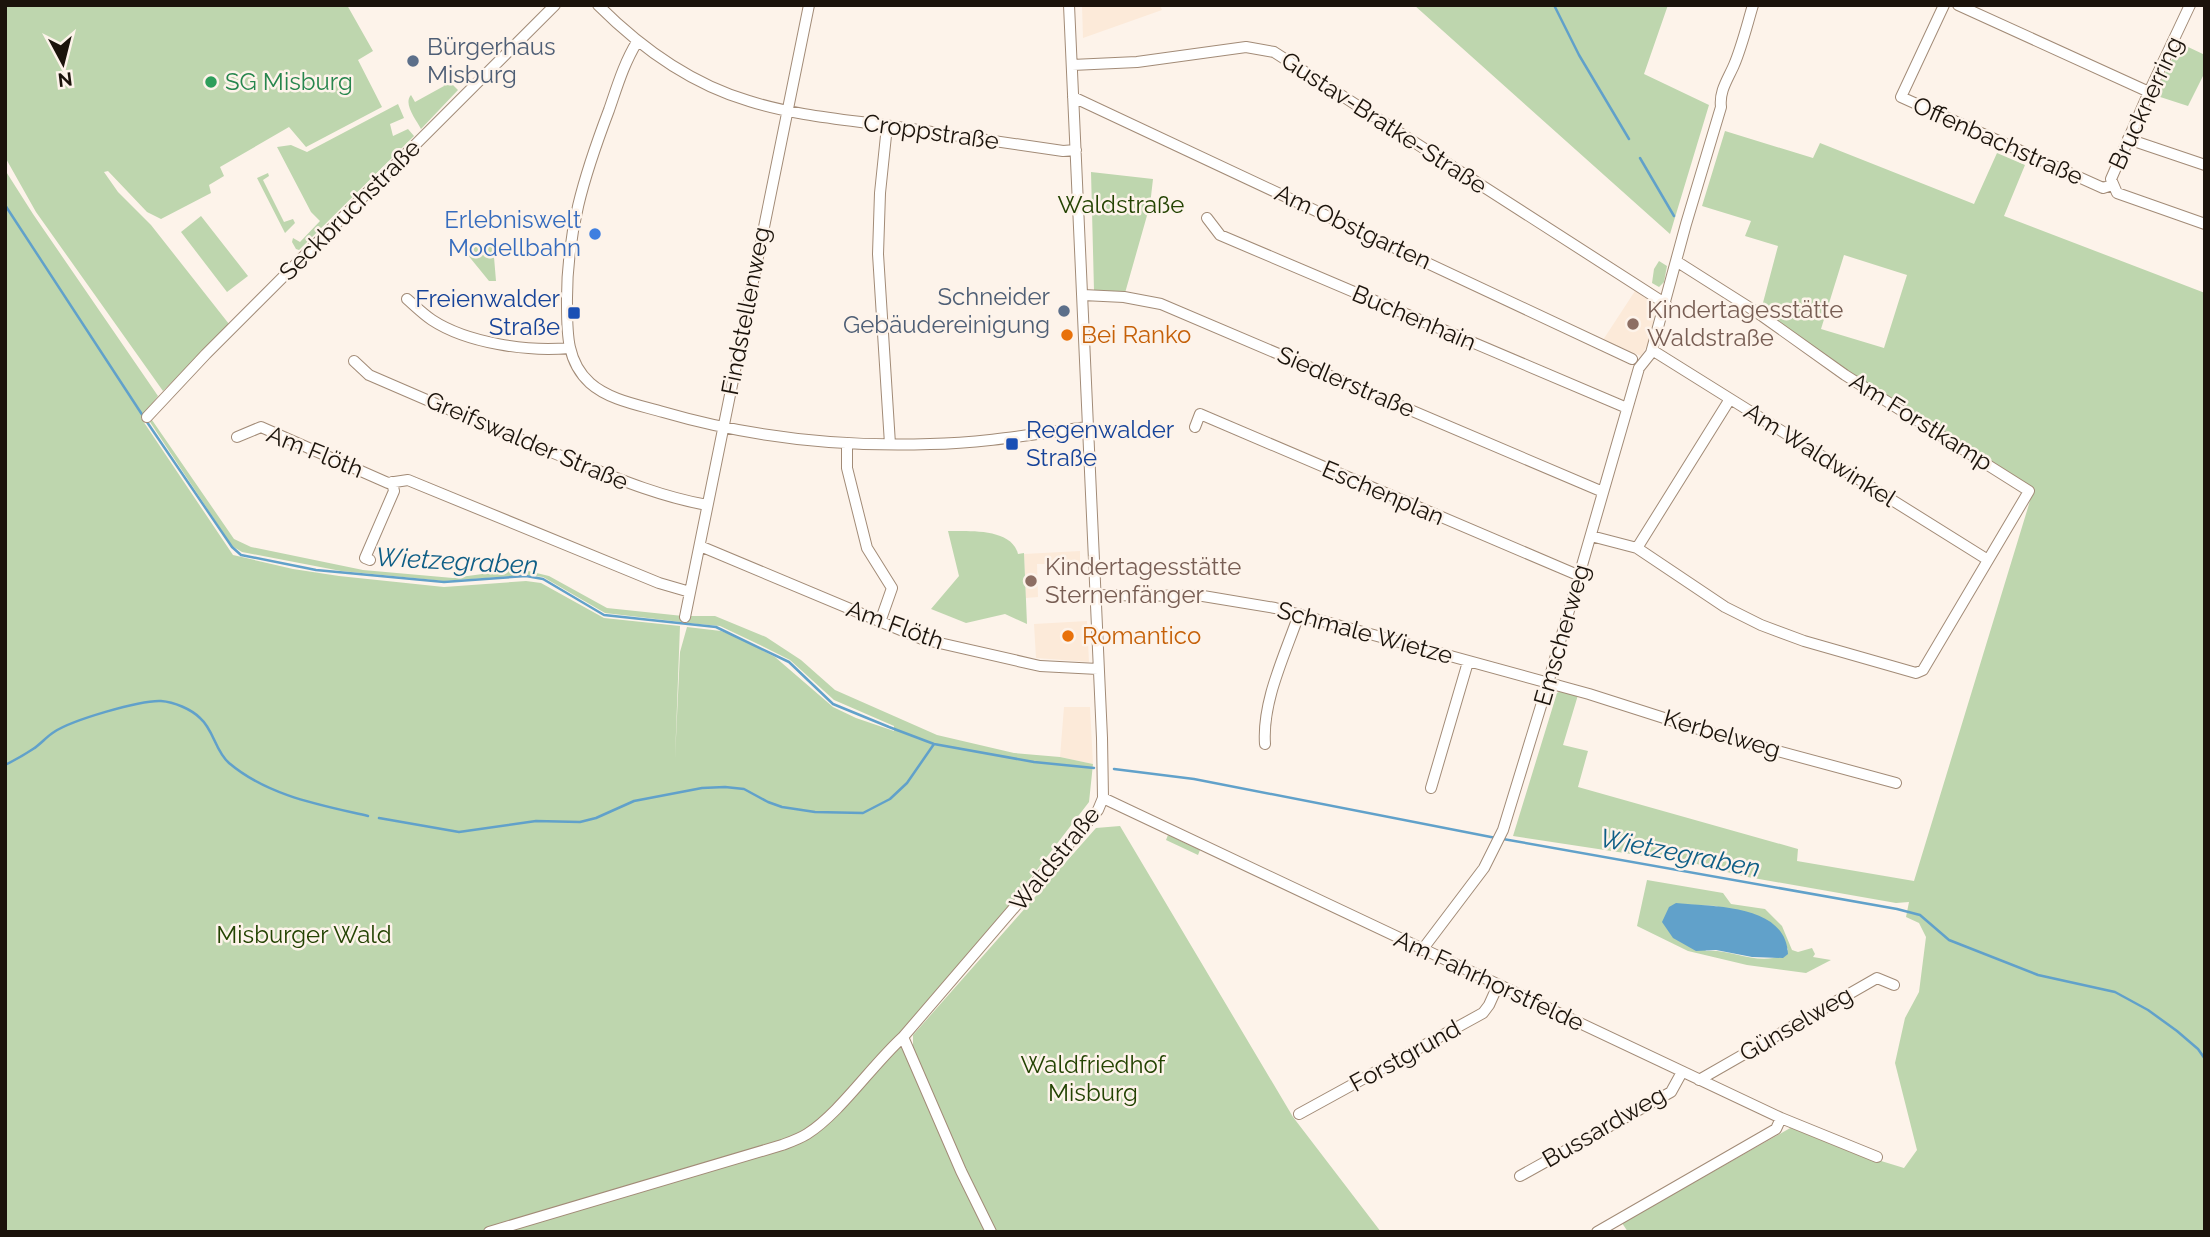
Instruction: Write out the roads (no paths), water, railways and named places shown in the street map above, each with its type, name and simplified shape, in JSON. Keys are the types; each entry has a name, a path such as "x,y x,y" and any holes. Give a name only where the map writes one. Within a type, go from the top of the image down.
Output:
{"street":[{"name":"Seckbruchstraße","path":"147,417 555,5"},
{"name":"Croppstraße","path":"598,5 637,41 687,74 749,102 786,111 887,126 1063,151 1076,150"},
{"name":"Findstellenweg","path":"685,617 809,5"},
{"name":"Waldstraße","path":"489,1232 782,1145 805,1135 825,1121 885,1053 903,1037 1093,819 1103,798 1069,5"},
{"path":"1666,304 1721,107 1720,100 1753,5"},
{"name":"Offenbachstraße","path":"1944,5 1901,97 2104,188 2112,185"},
{"path":"1958,5 2149,92"},
{"name":"Brucknerring","path":"2190,5 2111,179 2117,193 2205,224"},
{"path":"637,41 622,74 579,197 568,256 569,348 588,382 607,394 676,415 723,426 847,443 970,442 1088,427"},
{"name":"Gustav-Bratke-Straße","path":"1072,65 1129,63 1246,47 1274,52 1666,304"},
{"name":"Am Obstgarten","path":"1073,97 1632,359"},
{"path":"887,126 880,193 878,254 890,444"},
{"path":"2128,139 2205,165"},
{"name":"Buchenhain","path":"1207,218 1220,235 1627,408"},
{"name":"Am Forstkamp","path":"1676,261 1758,313 1845,375 2029,491 1988,560"},
{"name":"Siedlerstraße","path":"1083,295 1124,296 1161,304 1603,492"},
{"path":"407,299 431,320 469,336 531,349 569,348"},
{"name":"Emscherweg","path":"1422,950 1465,895 1501,834 1580,576 1639,368 1652,350 1666,304"},
{"name":"Am Waldwinkel","path":"1652,350 1988,560"},
{"name":"Greifswalder Straße","path":"354,360 369,375 508,434 643,489 673,499 707,505"},
{"path":"1637,548 1730,399"},
{"name":"Eschenplan","path":"1195,427 1200,414 1580,576"},
{"name":"Am Flöth","path":"237,437 261,427 388,483 408,480 659,583 690,592"},
{"path":"847,443 847,468 867,548 892,589 880,622"},
{"name":"Am Flöth","path":"370,560 365,558 394,491 392,482"},
{"path":"1591,536 1637,548 1718,603 1761,625 1916,673 1925,667 1988,560"},
{"name":"Am Flöth","path":"700,547 897,630 946,646 1040,666 1098,669"},
{"name":"Schmale Wietze","path":"1096,595 1203,596 1250,603 1548,683"},
{"path":"1265,744 1264,729 1270,703 1299,614"},
{"path":"1431,788 1468,662"},
{"name":"Kerbelweg","path":"1548,683 1712,733 1896,783"},
{"name":"Am Fahrhorstfelde","path":"1103,798 1699,1080 1781,1118 1877,1157"},
{"name":"Günselweg","path":"1699,1080 1877,978 1894,985"},
{"name":"Forstgrund","path":"1299,1114 1483,1013 1499,985"},
{"path":"903,1037 961,1171 992,1232"},
{"name":"Bussardweg","path":"1520,1176 1671,1092 1682,1072"},
{"path":"1597,1232 1776,1129 1781,1118"}],"water":[{"path":"1676,903 1726,907 1761,917 1775,925 1784,937 1788,954 1783,958 1752,957 1716,950 1696,951 1673,938 1662,922 1669,907"}],"waterway":[{"path":"1554,5 1579,55 1629,139"},
{"path":"1640,158 1674,216"},
{"name":"Wietzegraben","path":"5,205 143,416"},
{"name":"Wietzegraben","path":"147,422 232,547 241,555 316,570 444,582 526,576 543,579 604,615 716,627 789,662 833,704 934,744 1034,762 1094,768"},
{"path":"5,765 33,749 54,732 75,722 138,704 161,701 182,706 196,715 205,723 224,758 260,784 295,798 368,816"},
{"path":"379,818 459,832 536,821 580,822 634,801 702,788 725,787 744,789 782,807 815,812 863,813 890,799 907,783 934,744"},
{"name":"Wietzegraben","path":"1114,769 1194,779 1496,838"},
{"name":"Wietzegraben","path":"1503,839 1920,915 1949,940 2038,975 2115,992 2148,1010 2177,1031 2198,1049 2205,1059"}],"place":[{"name":"Bürgerhaus Misburg","path":"413,61"},
{"name":"SG Misburg","path":"211,82"},
{"name":"Erlebniswelt Modellbahn","path":"595,234"},
{"name":"Schneider Gebäudereinigung","path":"1064,311"},
{"name":"Freienwalder Straße","path":"574,313"},
{"name":"Kindertagesstätte Waldstraße","path":"1633,324"},
{"name":"Bei Ranko","path":"1067,335"},
{"name":"Regenwalder Straße","path":"1012,444"},
{"name":"Kindertagesstätte Sternenfänger","path":"1031,581"},
{"name":"Romantico","path":"1068,636"}],"park label":[{"name":"Misburger Wald","path":"304,935"},
{"name":"Waldfriedhof Misburg","path":"1093,1079"}]}
